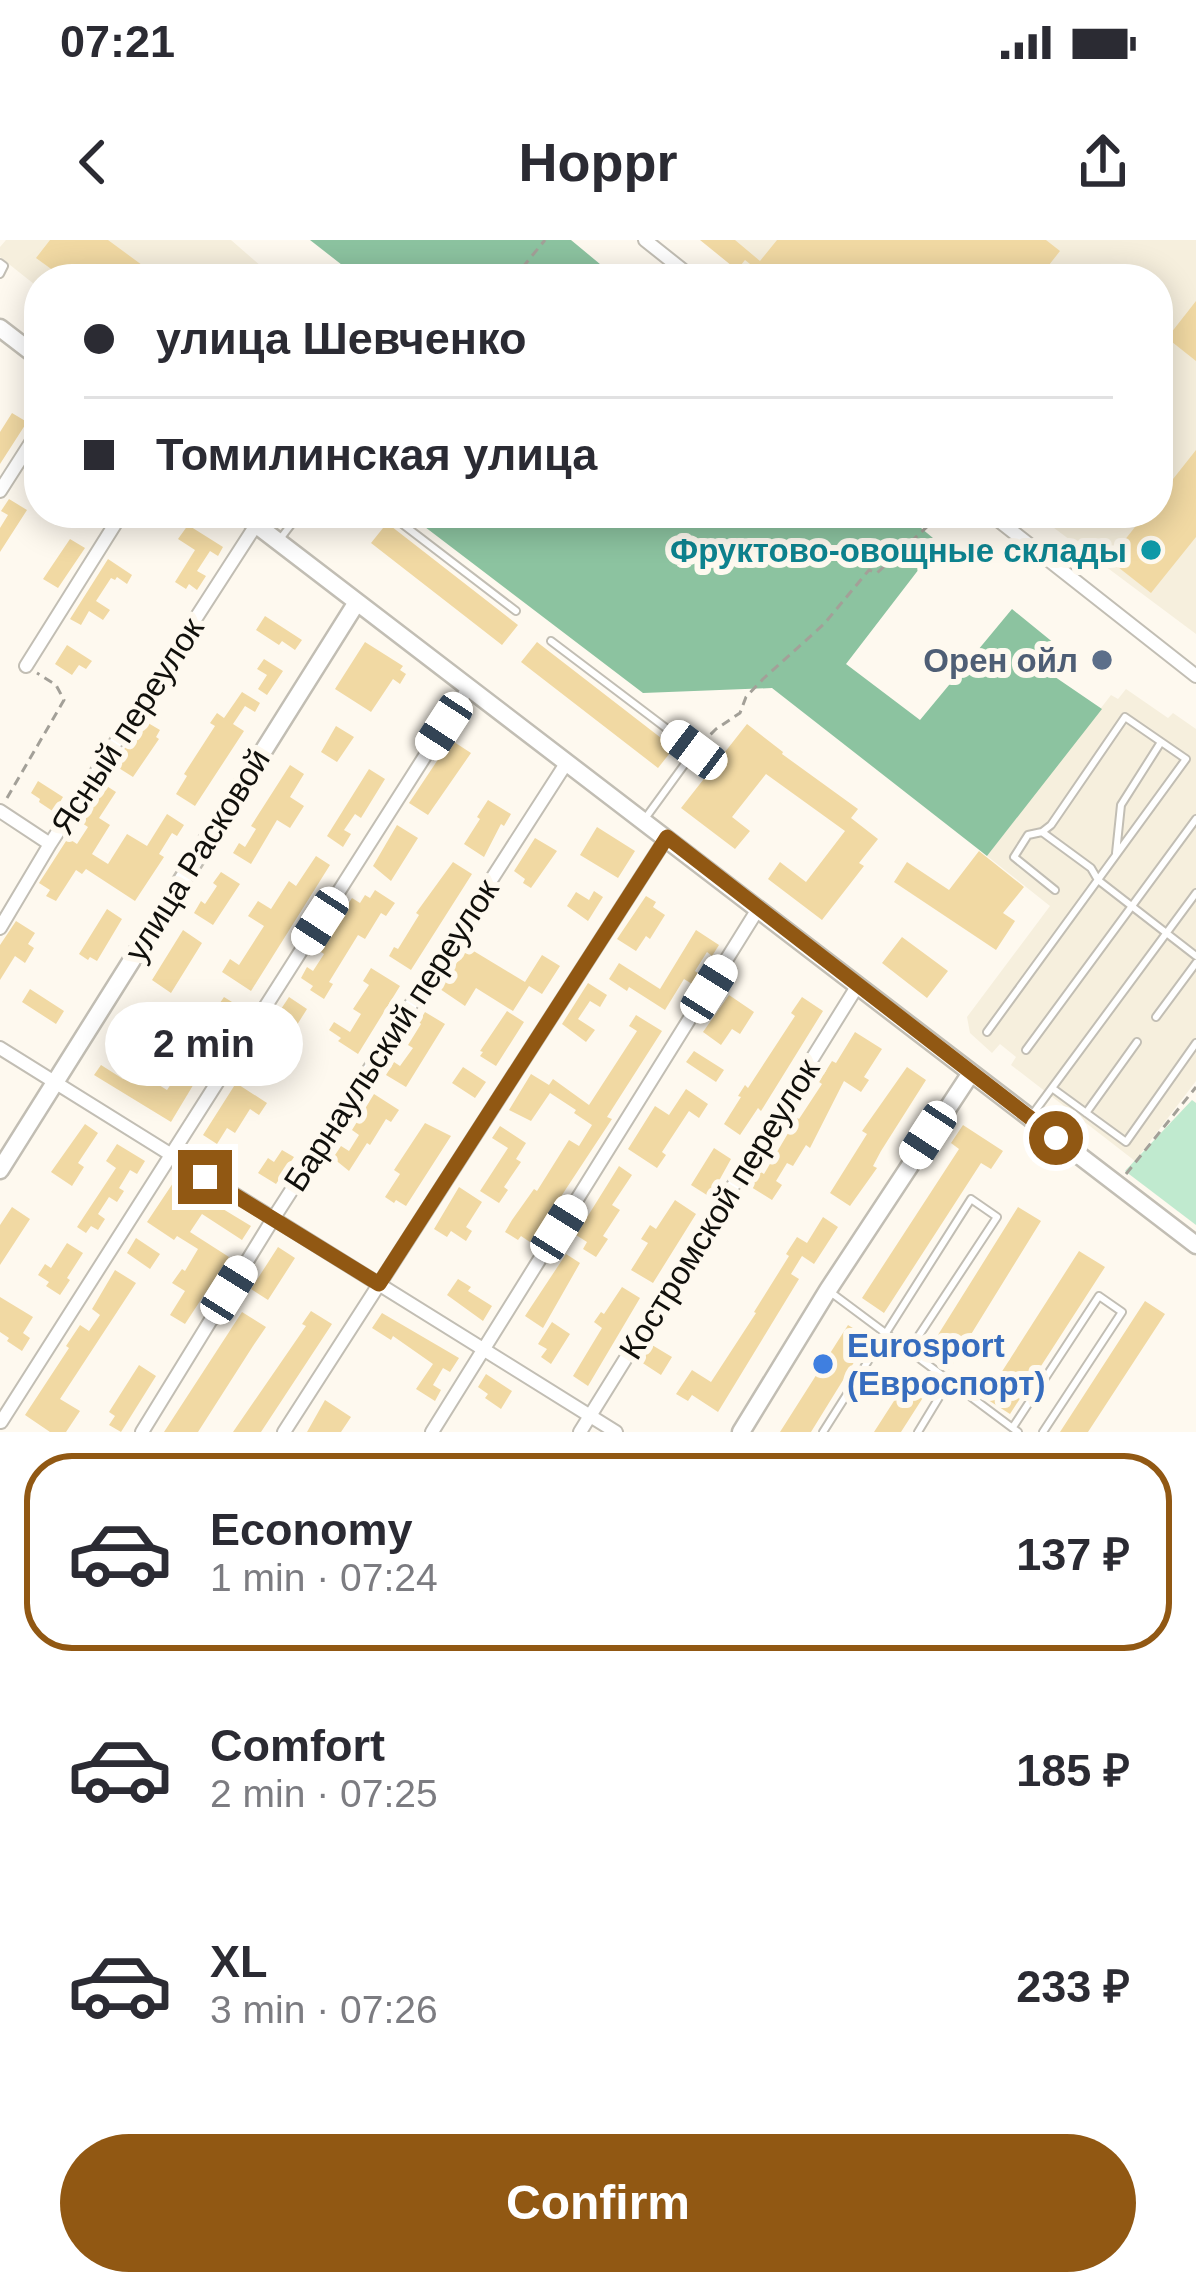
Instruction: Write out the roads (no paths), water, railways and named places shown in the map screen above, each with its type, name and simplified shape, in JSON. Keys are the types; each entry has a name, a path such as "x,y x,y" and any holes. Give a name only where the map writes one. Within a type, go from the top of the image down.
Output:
{"main road":[{"path":"0,328 24,346"},
{"path":"260,528 1196,1245"},
{"name":"улица Расковой","path":"0,1170 358,602"},
{"path":"741,1432 971,1073"}],"street":[{"path":"645,240 675,264"},
{"path":"0,491 24,453"},
{"path":"26,666 113,528"},
{"name":"Ясный переулок","path":"0,928 254,528"},
{"path":"1008,528 1196,676"},
{"path":"17,1432 1,1422 469,687"},
{"name":"Барнаульский переулок","path":"142,1432 567,762"},
{"path":"0,810 50,844"},
{"path":"284,1432 667,837"},
{"path":"431,1432 758,909"},
{"name":"Костромской переулок","path":"580,1432 858,985"},
{"path":"0,1048 616,1432"}],"lane":[{"path":"0,263 4,266 0,274"},
{"path":"278,542 288,528"},
{"path":"408,528 516,611"},
{"path":"551,641 694,750 644,820"},
{"path":"987,1032 1186,759 1125,717 1052,825 1028,835 1014,857 1055,890"},
{"path":"1115,856 1121,806 1161,742"},
{"path":"1026,1050 1196,819"},
{"path":"1042,832 1196,959 1156,1017"},
{"path":"1030,1118 1196,893"},
{"path":"1086,1113 1137,1042"},
{"path":"1052,1088 1126,1142 1196,1043"},
{"path":"823,1432 971,1199 997,1217 910,1349"},
{"path":"828,1290 1015,1429 1099,1296 1122,1312 1043,1432"},
{"path":"918,1432 950,1381"}],"place":[{"name":"Фруктово-овощные склады","path":"1151,550"},
{"name":"Орен ойл","path":"1102,660"},
{"name":"Eurosport (Евроспорт)","path":"823,1364"}]}
